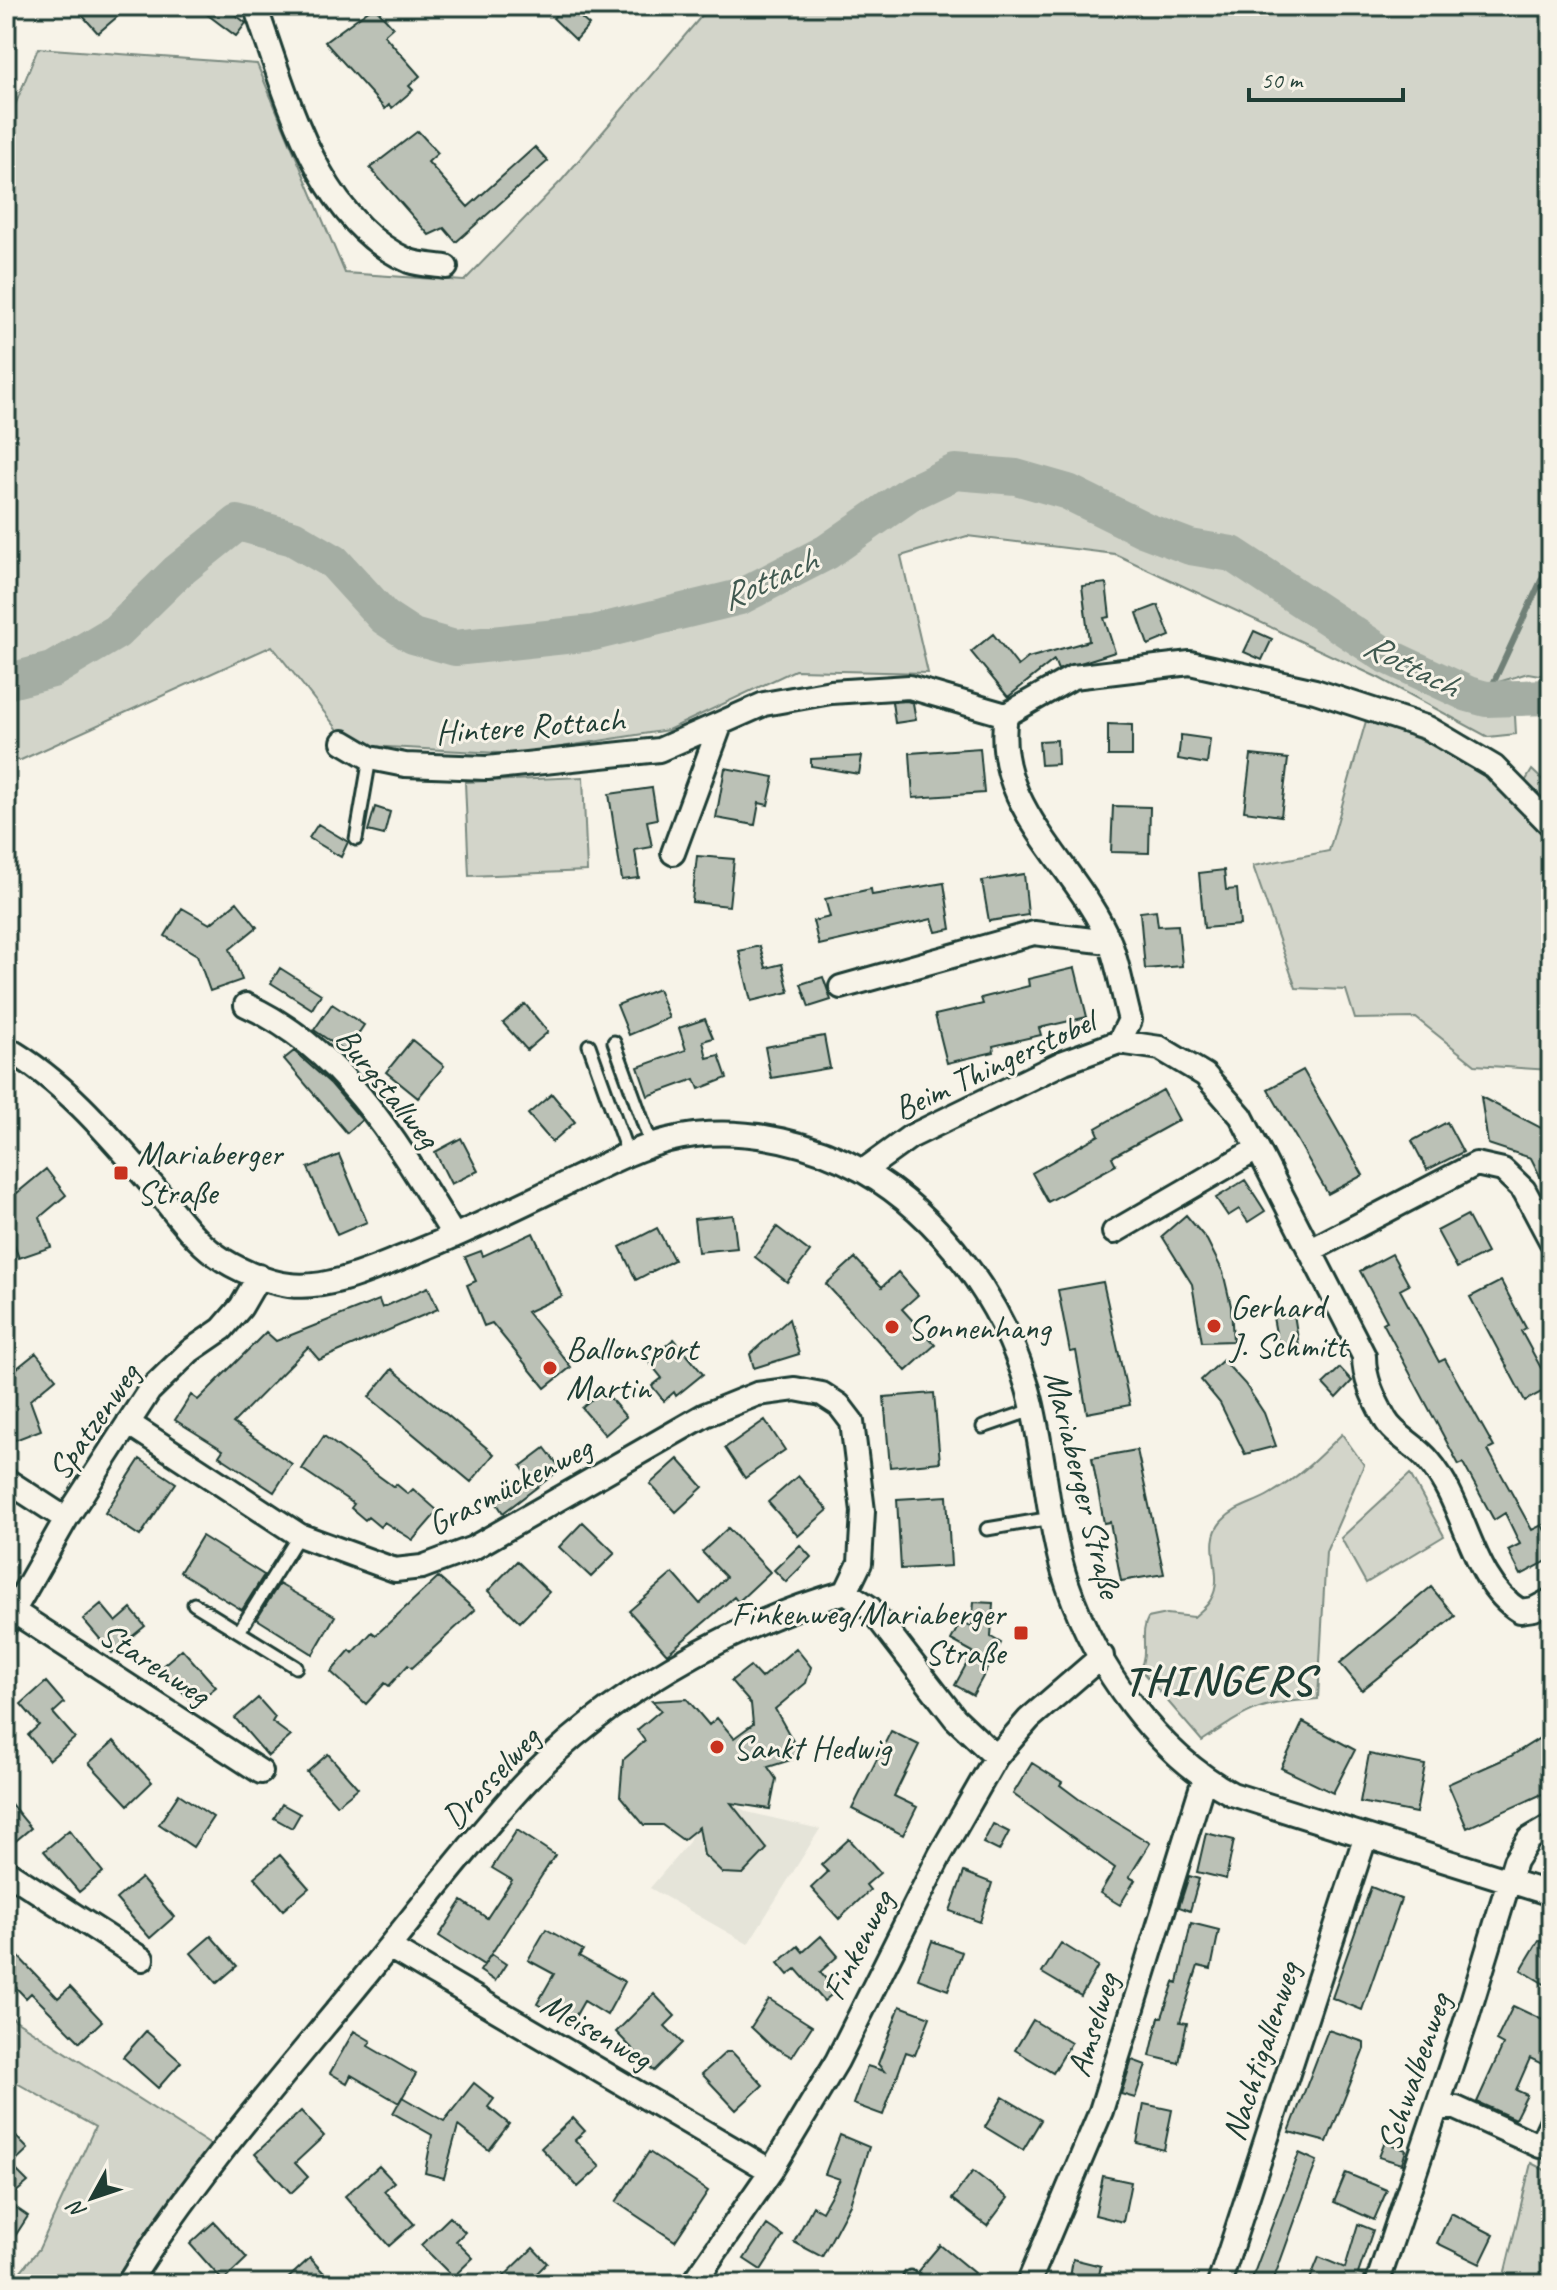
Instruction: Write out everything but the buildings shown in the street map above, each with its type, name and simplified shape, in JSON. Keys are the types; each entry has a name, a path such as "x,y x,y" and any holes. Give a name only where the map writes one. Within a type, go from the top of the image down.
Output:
{"street":[{"path":"255,6 308,151 328,184 376,242 412,262 446,267"},
{"path":"1119,1042 1130,1020 1109,942 1023,808 1008,769 1003,735 1006,715 1073,677 1190,663 1315,691 1428,728 1466,746 1494,767 1551,825"},
{"name":"Hintere Rottach","path":"343,742 370,758 405,765 487,768 578,761 659,750 764,704 831,692 909,687 1006,715"},
{"path":"673,853 721,723"},
{"path":"841,987 1034,933 1109,942"},
{"name":"Burgstallweg","path":"246,1005 293,1029 368,1105 454,1236"},
{"name":"Beim Thingerstobel","path":"863,1171 910,1137 1064,1062 1119,1042 1160,1048 1205,1075 1241,1116 1311,1250 1364,1356 1364,1374 1386,1423 1430,1461 1466,1524 1472,1546 1497,1593 1520,1611 1534,1609 1551,1600"},
{"name":"Mariaberger Straße","path":"6,1048 28,1061 76,1101 215,1255 259,1276 288,1285 318,1285 384,1265 454,1236 651,1144 695,1135 783,1140 805,1145 863,1171 901,1197 937,1230 1000,1317 1032,1410 1067,1585 1102,1656 1151,1727 1204,1779 1232,1794 1551,1894"},
{"path":"1114,1232 1257,1149"},
{"path":"1311,1250 1476,1164 1503,1170 1524,1190 1551,1241"},
{"name":"Spatzenweg","path":"9,1618 66,1519 149,1391 190,1351 222,1329 241,1307 259,1276"},
{"name":"Grasmückenweg","path":"128,1423 299,1535 395,1570 422,1567 473,1548 705,1415 757,1394 795,1389 822,1394 839,1405 852,1422 863,1511 860,1563 846,1592"},
{"path":"6,1480 66,1519"},
{"path":"846,1592 870,1608 955,1718 996,1757"},
{"name":"Drosselweg","path":"128,2284 220,2151 524,1784 589,1724 674,1667 799,1605 846,1592"},
{"name":"Starenweg","path":"9,1618 261,1772"},
{"name":"Finkenweg","path":"693,2284 771,2171 837,2061 940,1855 996,1757 1029,1719 1102,1656"},
{"name":"Amselweg","path":"1028,2284 1101,2111 1204,1779"},
{"name":"Schwalbenweg","path":"1377,2284 1437,2108 1515,1861 1529,1839 1551,1826"},
{"name":"Nachtigallenweg","path":"1219,2284 1365,1838"},
{"path":"6,1871 142,1959"},
{"name":"Meisenweg","path":"389,1947 771,2171"},
{"path":"1437,2108 1456,2108 1540,2146 1551,2122"}],"lane":[{"path":"356,839 370,758"},
{"path":"614,1042 651,1144"},
{"path":"589,1045 628,1154"},
{"path":"983,1427 1032,1410"},
{"path":"987,1529 1053,1518"},
{"path":"240,1630 299,1535"},
{"path":"194,1604 296,1667"},
{"path":"910,2277 922,2284"}],"shaded area":[{"path":"710,6 1551,6 1551,677 1528,673 1479,688 1515,716 1516,734 1488,737 1379,678 1115,554 967,536 901,556 928,673 795,670 668,730 517,754 350,745 272,646 21,760 6,761 6,128 38,48 257,64 345,273 464,281 562,180"},
{"path":"1366,721 1424,741 1469,764 1509,795 1551,839 1551,1070 1475,1065 1416,1018 1355,1019 1346,990 1296,988 1253,866 1329,851"},
{"path":"1532,770 1551,788 1551,815 1523,785"},
{"path":"583,777 587,871 469,876 465,782"},
{"path":"1342,1434 1364,1465 1326,1552 1318,1699 1256,1709 1202,1741 1140,1669 1144,1656 1145,1624 1148,1618 1167,1614 1194,1617 1203,1609 1215,1590 1213,1549 1216,1530 1222,1521 1290,1481"},
{"path":"1410,1474 1444,1536 1366,1583 1341,1538"},
{"name":"Sankt Hedwig","path":"726,1798 747,1812 820,1829 748,1944 650,1888 689,1842 695,1821"},
{"path":"6,2014 220,2151 128,2284 10,2284 39,2249 95,2127 6,2077"},
{"path":"1531,2163 1551,2173 1551,2284 1502,2284"}],"waterway":[{"name":"Rottach","path":"6,682 52,670 116,632 177,572 238,523 293,538 334,562 384,617 413,636 455,648 593,633 740,597 827,552 911,493 955,472 1016,477 1068,492 1145,530 1190,547 1232,554 1385,655 1468,694 1486,699 1551,697"},
{"path":"1486,699 1551,559"}],"place":[{"name":"Mariaberger Straße","path":"121,1173"},
{"name":"Gerhard J. Schmitt","path":"1214,1326"},
{"name":"Sonnenhang","path":"892,1327"},
{"name":"Ballonsport Martin","path":"550,1368"},
{"name":"Finkenweg/Mariaberger Straße","path":"1021,1633"},
{"name":"Sankt Hedwig","path":"717,1747"}],"district":[{"name":"THINGERS","path":"1219,1679"}]}
